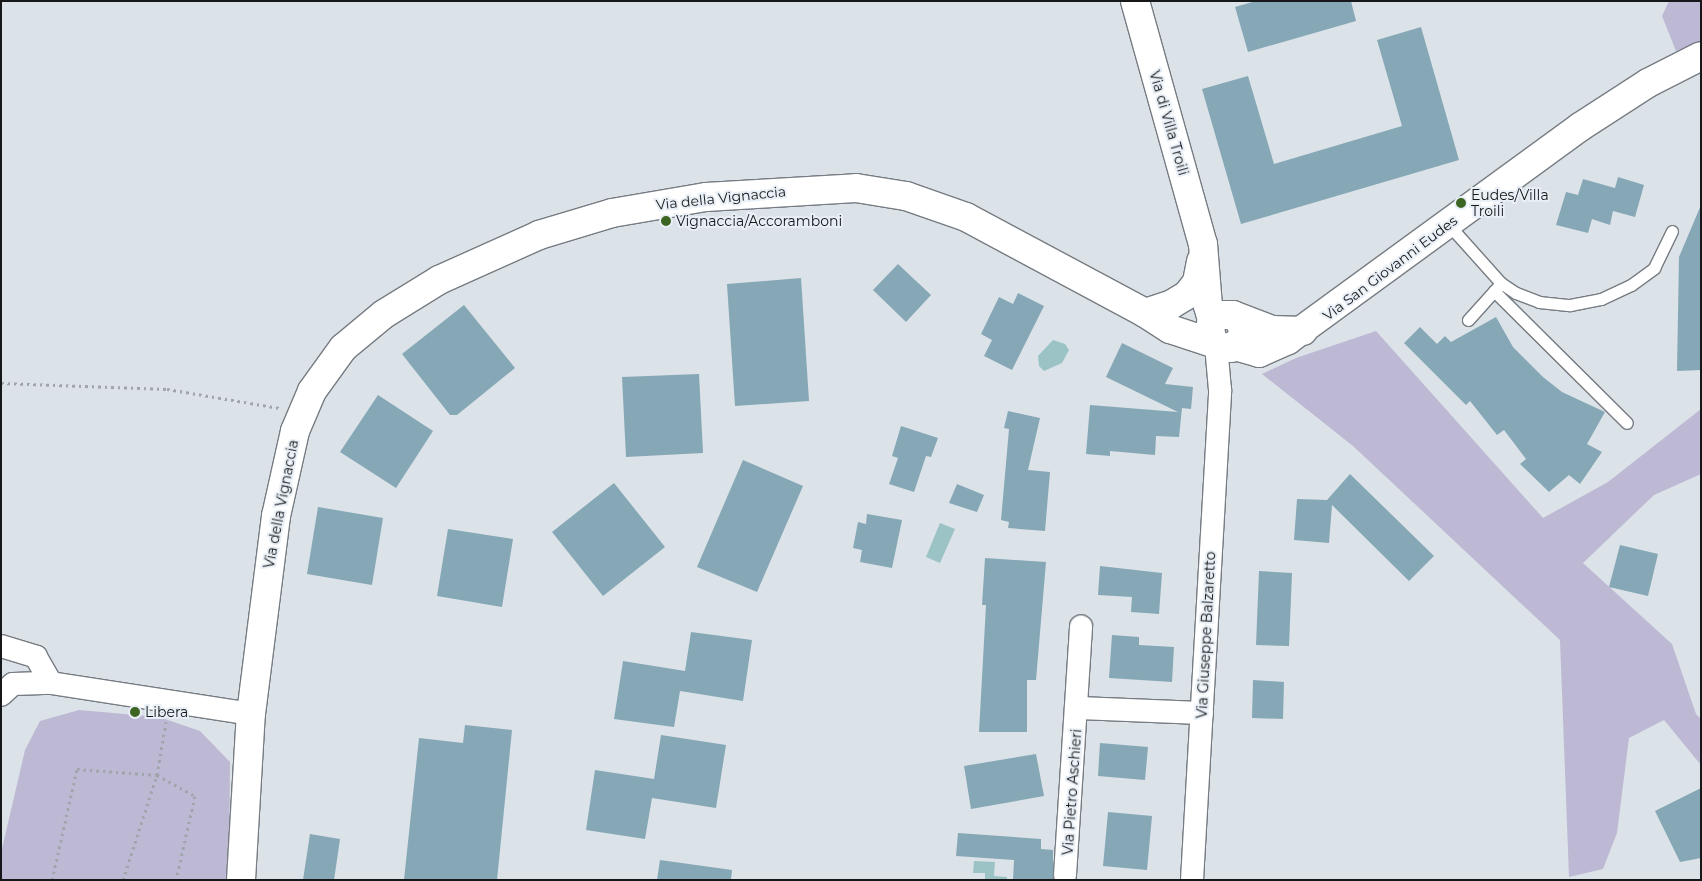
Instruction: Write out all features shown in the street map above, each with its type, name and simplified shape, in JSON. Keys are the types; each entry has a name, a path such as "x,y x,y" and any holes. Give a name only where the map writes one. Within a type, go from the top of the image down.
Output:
{"street":[{"name":"Via di Villa Troili","path":"1135,1 1202,244 1224,332"},
{"name":"Via San Giovanni Eudes","path":"1224,332 1303,330 1601,112 1648,83 1701,56"},
{"name":"Via della Vignaccia","path":"241,880 251,714 276,516 302,413 322,376 343,348 384,314 439,280 539,235 612,213 706,197 844,188 906,196 951,210 993,229 1145,313 1224,332"},
{"path":"1145,313 1172,304 1193,288 1199,276 1202,244"},
{"name":"Via Giuseppe Balzaretto","path":"1192,880 1224,332"},
{"name":"Via Pietro Aschieri","path":"1065,875 1078,708 1080,627"},
{"path":"1,646 36,657 51,683"},
{"path":"1,695 13,684 51,683 169,703 251,714"},
{"name":"Via Pietro Aschieri","path":"1078,708 1202,714"}],"lane":[{"path":"1448,224 1498,287 1627,423"},
{"path":"1498,287 1539,302 1570,305 1601,299 1631,285 1654,268 1672,231"},
{"path":"1468,320 1498,287"}],"path":[{"path":"1,383 167,389 302,413"},
{"path":"123,880 157,775 169,703"},
{"path":"52,880 77,769 157,775 195,796 176,880"}],"shaded area":[{"path":"1669,1 1701,1 1701,41 1676,51 1662,16"},
{"path":"1376,331 1543,518 1608,482 1701,409 1701,474 1654,495 1583,563 1672,644 1696,714 1701,719 1701,765 1664,720 1629,738 1617,833 1603,869 1569,877 1560,640 1353,446 1262,374 1296,358"},
{"path":"79,710 159,717 200,731 230,762 229,880 1,880 1,853 25,750 40,721"}],"water":[{"path":"1053,340 1065,344 1069,350 1062,363 1044,371 1039,366 1038,356"},
{"path":"940,523 955,529 940,563 926,557"},
{"path":"974,861 995,862 994,876 1007,877 1007,880 985,880 985,873 973,873"}],"building":[{"path":"1256,1 1351,1 1356,21 1248,52 1235,7"},
{"path":"1421,27 1459,160 1241,224 1202,89 1248,76 1274,164 1402,126 1377,40"},
{"path":"1618,177 1644,185 1635,217 1613,211 1610,225 1592,219 1588,233 1556,225 1566,192 1578,195 1583,179 1615,188"},
{"path":"1701,205 1701,370 1677,371 1679,257"},
{"path":"898,264 931,295 906,322 873,290"},
{"path":"801,278 809,401 735,406 727,284"},
{"path":"1018,293 1044,306 1012,370 984,356 992,340 981,334 999,297 1013,304"},
{"path":"464,305 515,368 457,415 450,415 402,354"},
{"path":"1496,317 1513,347 1543,377 1562,392 1605,412 1587,444 1602,452 1580,484 1569,475 1549,492 1520,464 1526,459 1504,430 1497,435 1470,401 1466,405 1404,343 1420,327 1437,344 1445,336 1451,342"},
{"path":"1122,343 1173,368 1165,384 1193,387 1191,409 1182,408 1179,437 1156,436 1155,455 1110,451 1110,456 1086,454 1090,405 1178,412 1106,377"},
{"path":"699,374 703,453 626,457 622,377"},
{"path":"378,395 433,431 396,488 340,452"},
{"path":"1008,411 1040,418 1028,470 1050,472 1045,531 1008,528 1009,522 1001,520 1009,429 1004,428"},
{"path":"901,426 938,438 931,457 926,456 914,492 889,484 898,458 892,456"},
{"path":"743,460 803,486 757,592 697,567"},
{"path":"1350,474 1434,556 1409,581 1332,505 1329,543 1294,540 1297,499 1327,500"},
{"path":"614,483 665,547 603,596 552,532"},
{"path":"957,484 984,495 977,512 949,503"},
{"path":"318,507 383,518 372,585 307,574"},
{"path":"867,514 902,520 892,568 860,562 862,550 853,548 858,522 866,524"},
{"path":"448,529 513,539 502,607 437,596"},
{"path":"1620,545 1658,554 1648,596 1609,587"},
{"path":"985,558 1046,562 1036,680 1027,680 1027,732 979,732 986,605 982,605"},
{"path":"1100,566 1162,573 1159,614 1131,612 1132,597 1098,595"},
{"path":"1259,571 1292,573 1289,646 1256,645"},
{"path":"691,632 752,640 743,701 680,691 674,727 614,719 623,661 685,671"},
{"path":"1112,635 1139,637 1139,645 1174,647 1172,682 1109,678"},
{"path":"1253,680 1284,682 1283,719 1252,718"},
{"path":"465,725 512,730 497,880 404,880 419,738 463,743"},
{"path":"661,735 726,745 716,808 652,798 645,839 586,830 595,770 654,779"},
{"path":"1100,743 1148,747 1145,780 1098,776"},
{"path":"1036,754 1044,796 971,809 964,766"},
{"path":"1701,788 1701,858 1680,862 1655,811"},
{"path":"1108,812 1152,816 1147,870 1103,866"},
{"path":"958,833 1041,839 1041,849 1053,850 1053,880 1013,880 1014,860 956,856"},
{"path":"310,834 340,839 334,880 303,880"},
{"path":"660,860 732,870 731,880 657,880"}],"place":[{"name":"Eudes/Villa Troili","path":"1461,203"},
{"name":"Vignaccia/Accoramboni","path":"666,221"},
{"name":"Libera","path":"135,712"}]}
